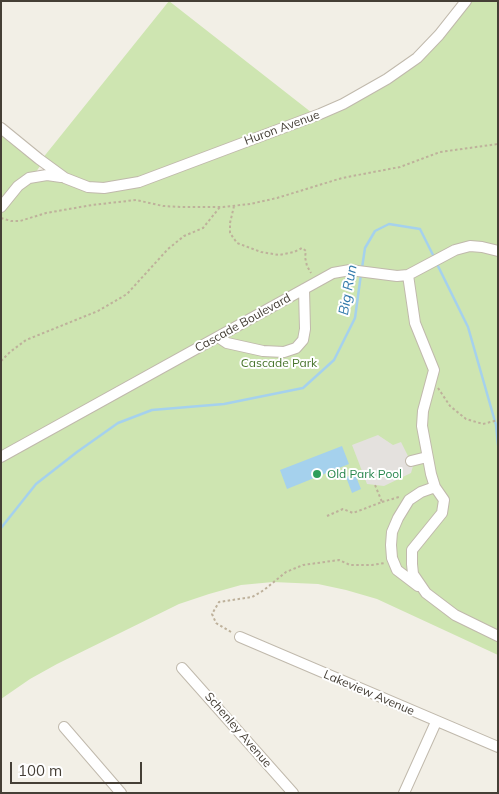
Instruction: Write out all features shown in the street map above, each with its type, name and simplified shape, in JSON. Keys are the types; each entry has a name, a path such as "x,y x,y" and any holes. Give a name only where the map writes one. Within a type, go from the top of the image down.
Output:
{"street":[{"name":"Huron Avenue","path":"29,178 48,175 88,187 104,188 139,182 320,114 343,104 388,79 417,58 439,35 466,1"},
{"name":"Huron Avenue","path":"1,128 38,159 66,179"},
{"path":"1,207 18,186 38,170 40,166 38,159"},
{"name":"Cascade Boulevard","path":"1,457 333,273 350,270 408,275 455,250 470,246 498,251"},
{"path":"408,275 415,323 434,370 423,411 422,426 427,457 435,487 444,500 442,513 412,550 414,574 426,592"},
{"path":"218,337 227,343 263,351 284,352 296,348 303,340 305,328 304,289"},
{"path":"411,462 427,457"},
{"path":"435,487 421,492 409,500 398,518 392,532 390,544 397,570 455,615 498,636"},
{"name":"Lakeview Avenue","path":"240,637 498,747"},
{"name":"Schenley Avenue","path":"182,668 293,793"},
{"path":"404,793 436,722"},
{"path":"64,727 121,793"}],"path":[{"path":"1,218 20,221 92,205 136,200 163,206 234,206 277,198 342,178 400,167 440,152 498,144"},
{"path":"234,206 230,233 238,244 261,252 279,255 302,248 306,251 306,266 317,282"},
{"path":"1,361 26,340 98,311 127,294 168,249 184,236 203,228 220,207"},
{"path":"432,379 450,406 466,420 483,424 498,420"},
{"path":"375,485 382,502"},
{"path":"327,516 343,509 353,513 400,497 409,500"},
{"path":"240,637 216,623 212,614 219,602 252,597 286,572 303,565 339,560 350,565 394,562"}],"green space":[{"name":"Cascade Park","path":"169,1 316,116 417,58 466,1 498,1 498,655 377,599 318,584 273,582 241,585 179,604 57,664 30,679 1,699 1,128 40,166 34,175 47,175 42,159"}],"shaded area":[{"path":"378,435 393,445 401,442 413,466 411,473 384,486 367,484 352,445"}],"water":[{"path":"342,446 349,464 287,489 280,470"},
{"path":"355,474 361,489 352,493 346,477"}],"waterway":[{"name":"Big Run","path":"362,268 365,248 375,231 389,224 420,229 434,257"},
{"name":"Big Run","path":"436,262 468,327 496,425 498,445"},
{"name":"Big Run","path":"1,528 36,484 118,423 152,410 224,404 303,388 334,360 355,318 361,274"}],"place":[{"name":"Old Park Pool","path":"317,474"}]}
